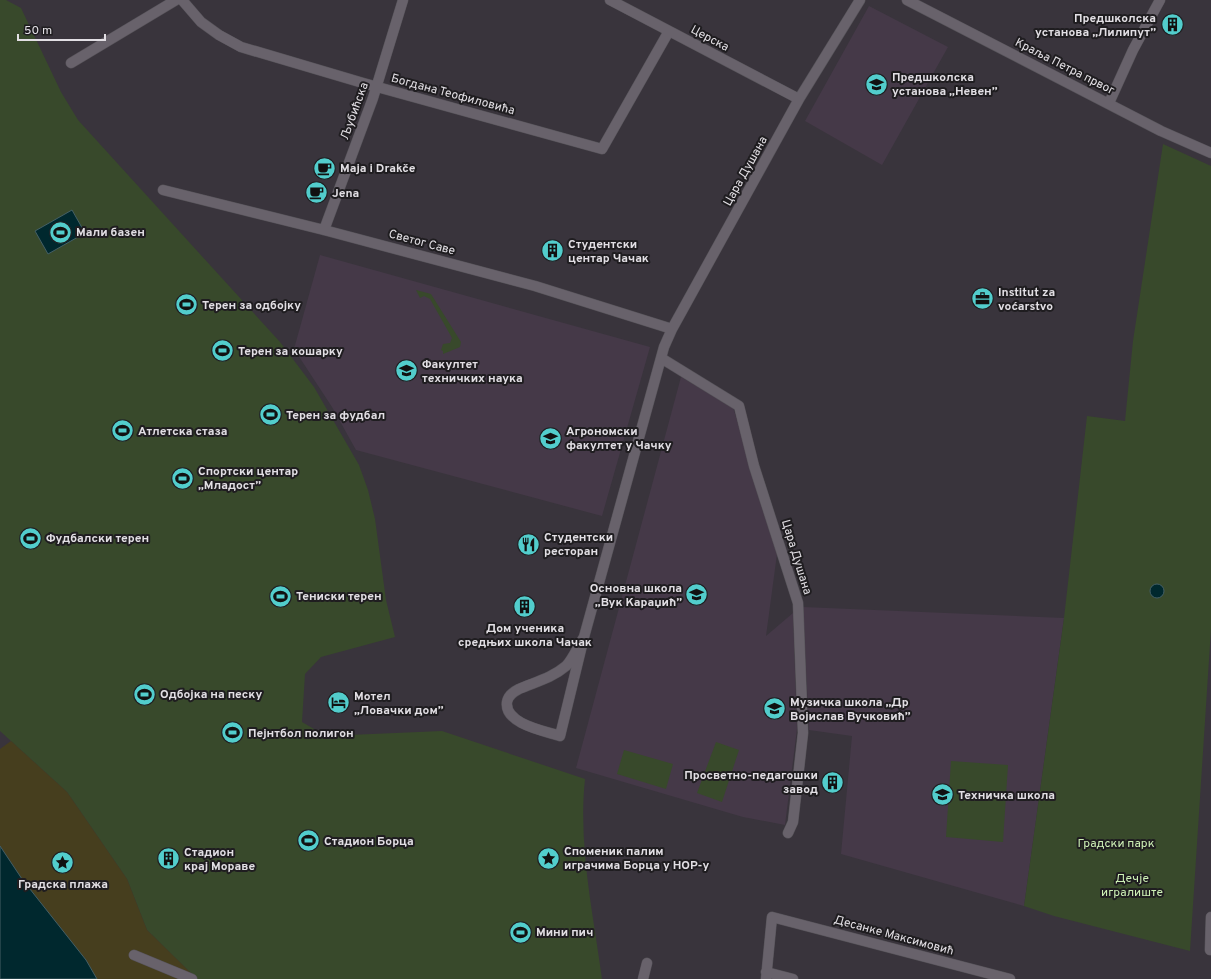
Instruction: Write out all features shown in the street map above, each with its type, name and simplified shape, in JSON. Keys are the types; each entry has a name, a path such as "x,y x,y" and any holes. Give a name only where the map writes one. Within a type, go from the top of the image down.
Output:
{"street":[{"path":"71,63 176,0"},
{"name":"Богдана Теофиловића","path":"182,0 201,22 219,36 241,46 376,87 602,149 669,31"},
{"name":"Љубићска","path":"324,230 376,87 402,0"},
{"name":"Церска","path":"610,0 799,99"},
{"name":"Цара Душана","path":"584,637 567,665 549,677 510,694 507,701 507,708 516,721 560,736 584,637 661,358 672,329 799,99 860,0"},
{"name":"Краља Петра првог","path":"907,0 1161,131 1211,153"},
{"path":"1109,103 1133,50 1160,0"},
{"name":"Светог Саве","path":"163,190 324,230 535,286 672,329"},
{"name":"Цара Душана","path":"661,358 739,406 754,466 798,603 803,734 793,822 788,833"},
{"name":"Десанке Максимовић","path":"766,976 772,917 1010,979"},
{"path":"1210,950 1211,917"},
{"path":"134,955 192,979"},
{"path":"643,979 647,963"},
{"path":"766,976 793,979"}],"shaded area":[{"name":"Предшколска установа „Невен”","path":"869,6 948,47 882,165 805,121"},
{"path":"320,255 650,347 602,516 356,450 332,407 294,349"},
{"name":"Основна школа „Вук Караџић”","path":"681,377 733,407 777,554 766,636 793,613 797,729 785,825 743,817 576,768"},
{"name":"Техничка школа","path":"803,607 1064,618 1024,906 841,854 852,736 809,730"}],"green space":[{"name":"Спортски центар „Младост”","path":"0,0 6,0 21,8 61,92 78,120 280,342 314,387 359,465 368,490 375,519 386,600 395,637 321,657 305,674 302,722 326,736 442,731 585,779 583,829 585,854 602,979 197,979 147,930 127,879 67,792 0,731"},
{"name":"Градски парк","path":"1163,144 1211,166 1211,629 1190,951 1054,916 1024,906 1064,618 1087,416 1125,421 1133,341"},
{"path":"416,290 431,294 461,342 460,347 443,354 443,351 441,350 443,344 450,343 452,338 430,299 424,296 420,298"},
{"path":"716,742 739,750 722,802 697,793"},
{"path":"624,750 673,764 666,789 617,774"},
{"path":"951,761 1008,765 1003,842 946,837"}],"sand":[{"name":"Градска плажа","path":"11,741 67,792 127,879 147,930 197,979 97,979 86,960 22,879 0,846 0,749"}],"water":[{"name":"Мали базен","path":"72,210 85,233 48,254 35,231"},
{"path":"1157,584 1162,586 1164,591 1162,596 1157,598 1152,596 1150,591 1152,586"},
{"path":"0,846 22,879 86,960 97,979 0,979"}],"place":[{"name":"Предшколска установа „Лилипут”","path":"1172,25"},
{"name":"Предшколска установа „Невен”","path":"876,84"},
{"name":"Maja i Drakče","path":"324,168"},
{"name":"Jena","path":"317,193"},
{"name":"Мали базен","path":"60,232"},
{"name":"Студентски центар Чачак","path":"552,251"},
{"name":"Institut za voćarstvo","path":"982,299"},
{"name":"Терен за одбојку","path":"186,305"},
{"name":"Терен за кошарку","path":"223,351"},
{"name":"Факултет техничких наука","path":"407,371"},
{"name":"Терен за фудбал","path":"271,415"},
{"name":"Атлетска стаза","path":"122,431"},
{"name":"Агрономски факултет у Чачку","path":"550,438"},
{"name":"Спортски центар „Младост”","path":"182,478"},
{"name":"Фудбалски терен","path":"31,538"},
{"name":"Студентски ресторан","path":"528,544"},
{"name":"Основна школа „Вук Караџић”","path":"697,595"},
{"name":"Тениски терен","path":"281,596"},
{"name":"Дом ученика средњих школа Чачак","path":"525,607"},
{"name":"Одбојка на песку","path":"144,694"},
{"name":"Мотел „Ловачки дом”","path":"338,703"},
{"name":"Музичка школа „Др Војислав Вучковић”","path":"775,709"},
{"name":"Пејнтбол полигон","path":"233,733"},
{"name":"Просветно-педагошки завод","path":"833,782"},
{"name":"Техничка школа","path":"943,795"},
{"name":"Стадион Борца","path":"309,841"},
{"name":"Споменик палим играчима Борца у НОР-у","path":"549,858"},
{"name":"Стадион крај Мораве","path":"168,859"},
{"name":"Градска плажа","path":"63,863"},
{"name":"Мини пич","path":"520,932"}],"park label":[{"name":"Дечје игралиште","path":"1132,885"}]}
